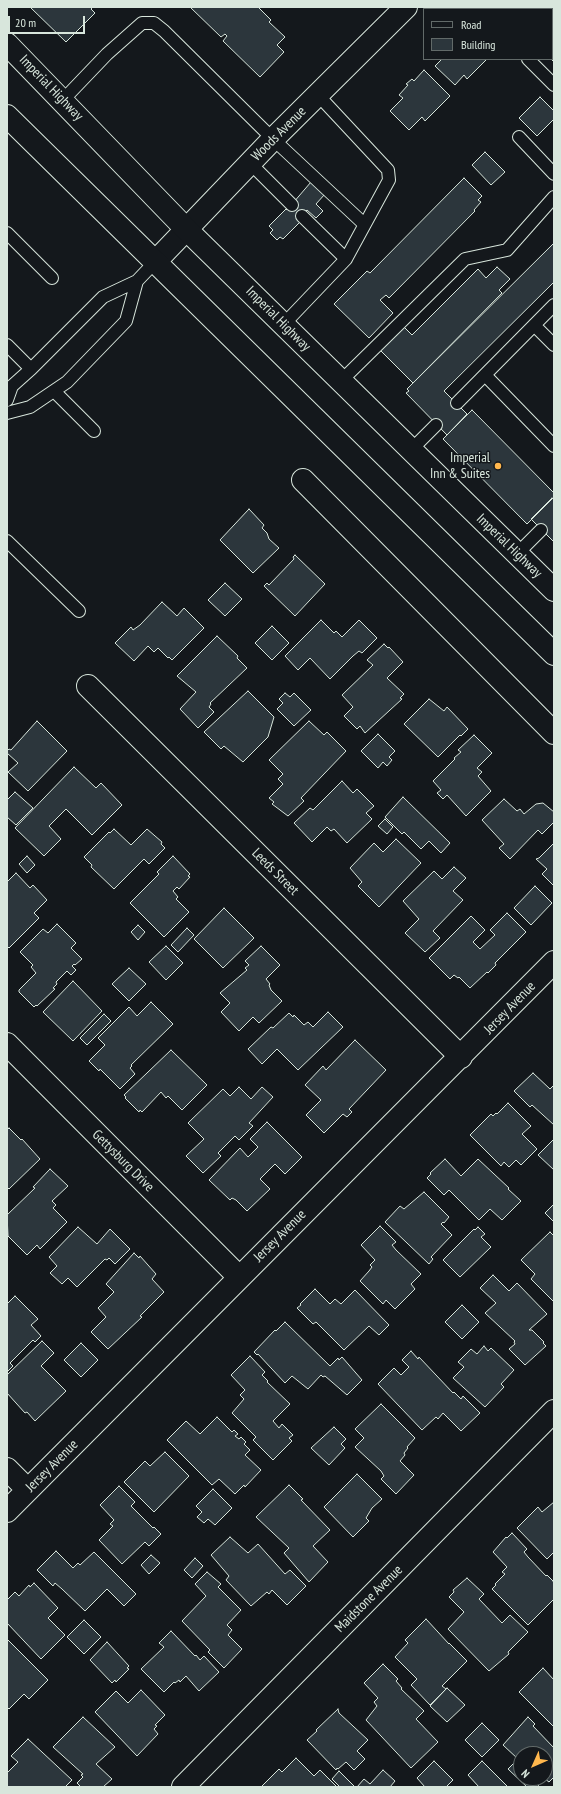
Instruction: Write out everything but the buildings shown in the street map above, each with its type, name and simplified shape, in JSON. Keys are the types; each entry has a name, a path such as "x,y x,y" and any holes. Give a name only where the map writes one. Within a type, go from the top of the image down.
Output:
{"street":[{"name":"Woods Avenue","path":"155,262 273,139 406,7"},
{"name":"Imperial Highway","path":"7,44 63,100 187,230 554,590"},
{"path":"7,116 554,654"},
{"path":"303,480 554,733"},
{"name":"Leeds Street","path":"88,686 461,1057"},
{"name":"Jersey Avenue","path":"7,1511 238,1277 461,1057 554,962"},
{"name":"Gettysburg Drive","path":"7,1044 238,1277"},
{"name":"Maidstone Avenue","path":"183,1787 554,1412"},
{"path":"7,1469 28,1490"}],"lane":[{"path":"63,100 107,54 142,23 154,23 164,31 273,139 364,224"},
{"path":"529,60 554,85"},
{"path":"284,324 346,259 389,180 388,170 318,95"},
{"path":"518,137 554,174"},
{"path":"250,164 292,205"},
{"path":"341,381 465,259 507,250 554,197"},
{"path":"302,216 346,259"},
{"path":"7,233 52,278"},
{"path":"7,400 12,386 31,369 103,296 137,281 155,262"},
{"path":"7,413 30,407 67,382 126,322 137,281"},
{"path":"457,403 554,305"},
{"path":"534,325 554,345"},
{"path":"7,345 31,369"},
{"path":"485,375 554,446"},
{"path":"54,391 94,431"},
{"path":"412,450 436,425"},
{"path":"517,554 541,530"},
{"path":"7,541 79,611"}],"place":[{"name":"Imperial Inn & Suites","path":"498,466"}]}
